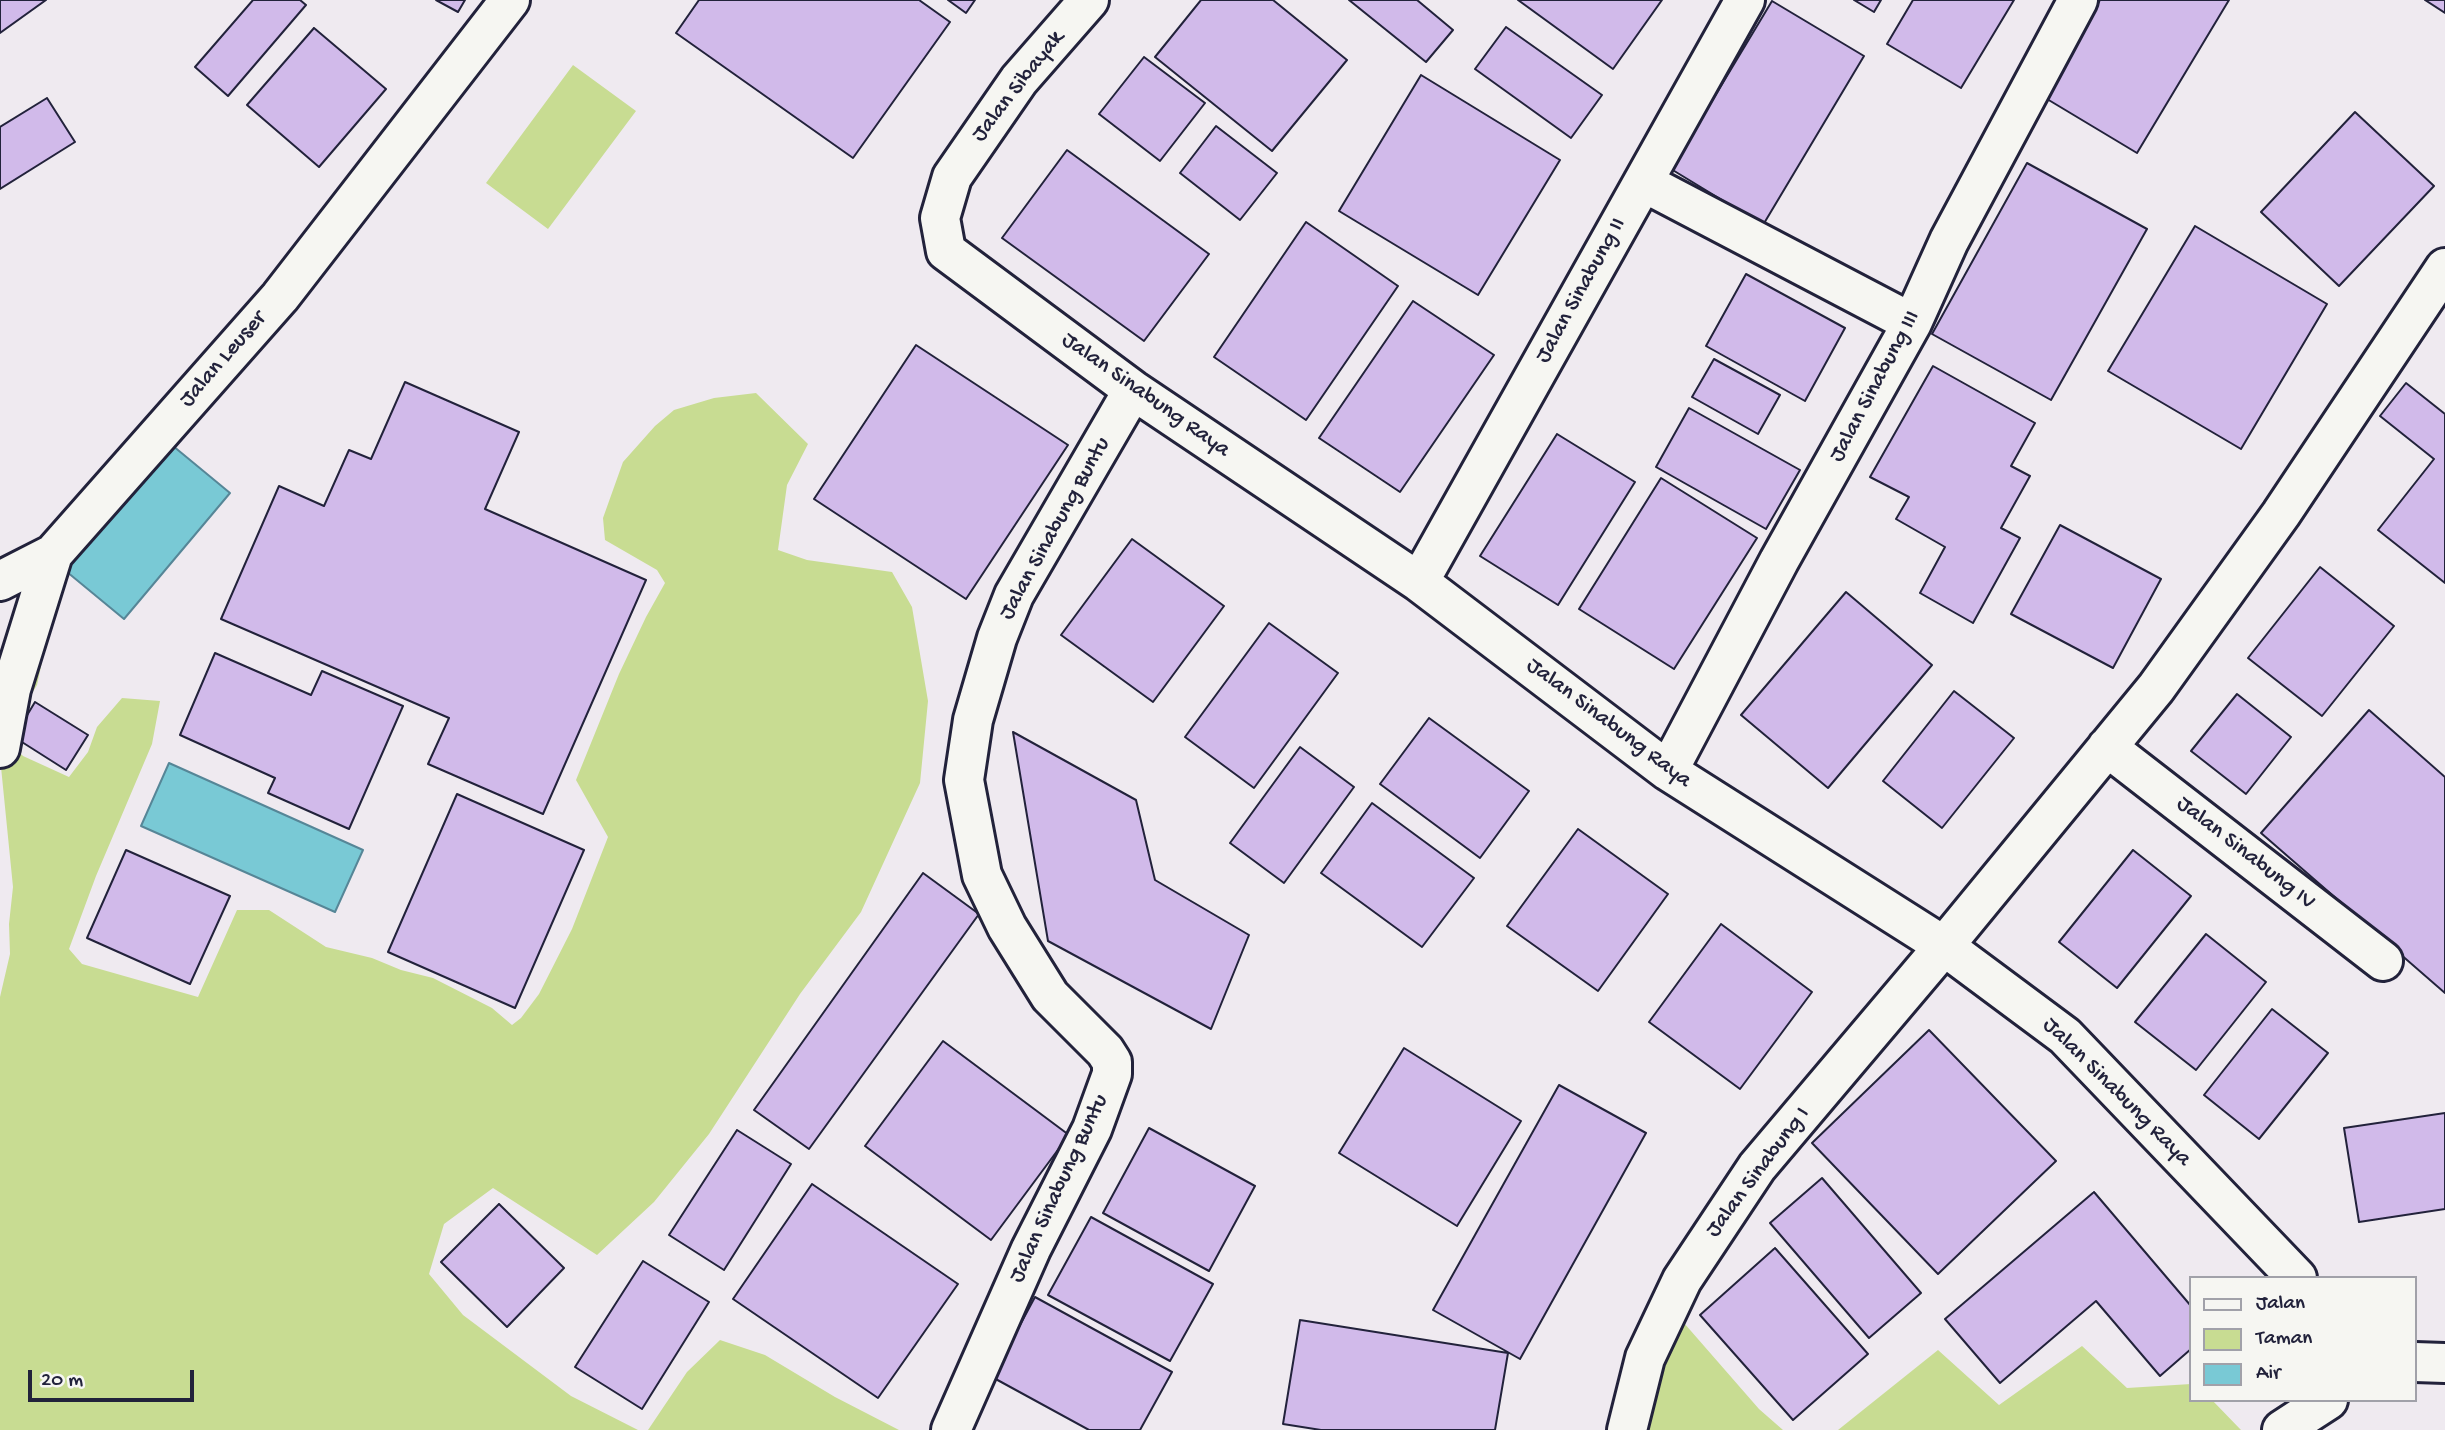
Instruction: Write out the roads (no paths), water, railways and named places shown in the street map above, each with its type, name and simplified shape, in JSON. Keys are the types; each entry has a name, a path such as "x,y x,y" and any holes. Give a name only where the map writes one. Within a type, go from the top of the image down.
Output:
{"street":[{"name":"Jalan Leuser","path":"0,748 10,688 53,554 280,297 510,0"},
{"name":"Jalan Sibayak","path":"951,177 1019,80 1089,0"},
{"name":"Jalan Sinabung II","path":"1419,582 1745,0"},
{"name":"Jalan Sinabung III","path":"1668,771 1779,561 1912,323 1949,241 2078,0"},
{"name":"Jalan Sinabung Raya","path":"951,177 940,218 946,251 1133,390 1419,582 1668,771 1944,946 2065,1036 2295,1276"},
{"path":"1643,182 1912,323"},
{"path":"1944,946 2157,688 2281,514 2445,268"},
{"name":"Jalan Sinabung Buntu","path":"951,1430 1031,1249 1092,1129 1112,1074 1112,1062 1105,1051 1049,996 1007,927 982,876 964,780 973,720 997,638 1014,594 1133,390"},
{"path":"0,581 53,554"},
{"name":"Jalan Sinabung IV","path":"2107,747 2383,961"},
{"name":"Jalan Sinabung I","path":"1627,1430 1645,1358 1682,1280 1714,1230 1757,1167 1944,946"},
{"path":"2417,1362 2445,1363"},
{"path":"2282,1430 2325,1402"}],"water":[{"path":"167,441 230,493 124,619 61,567"},
{"path":"169,763 363,850 335,912 141,826"}]}
